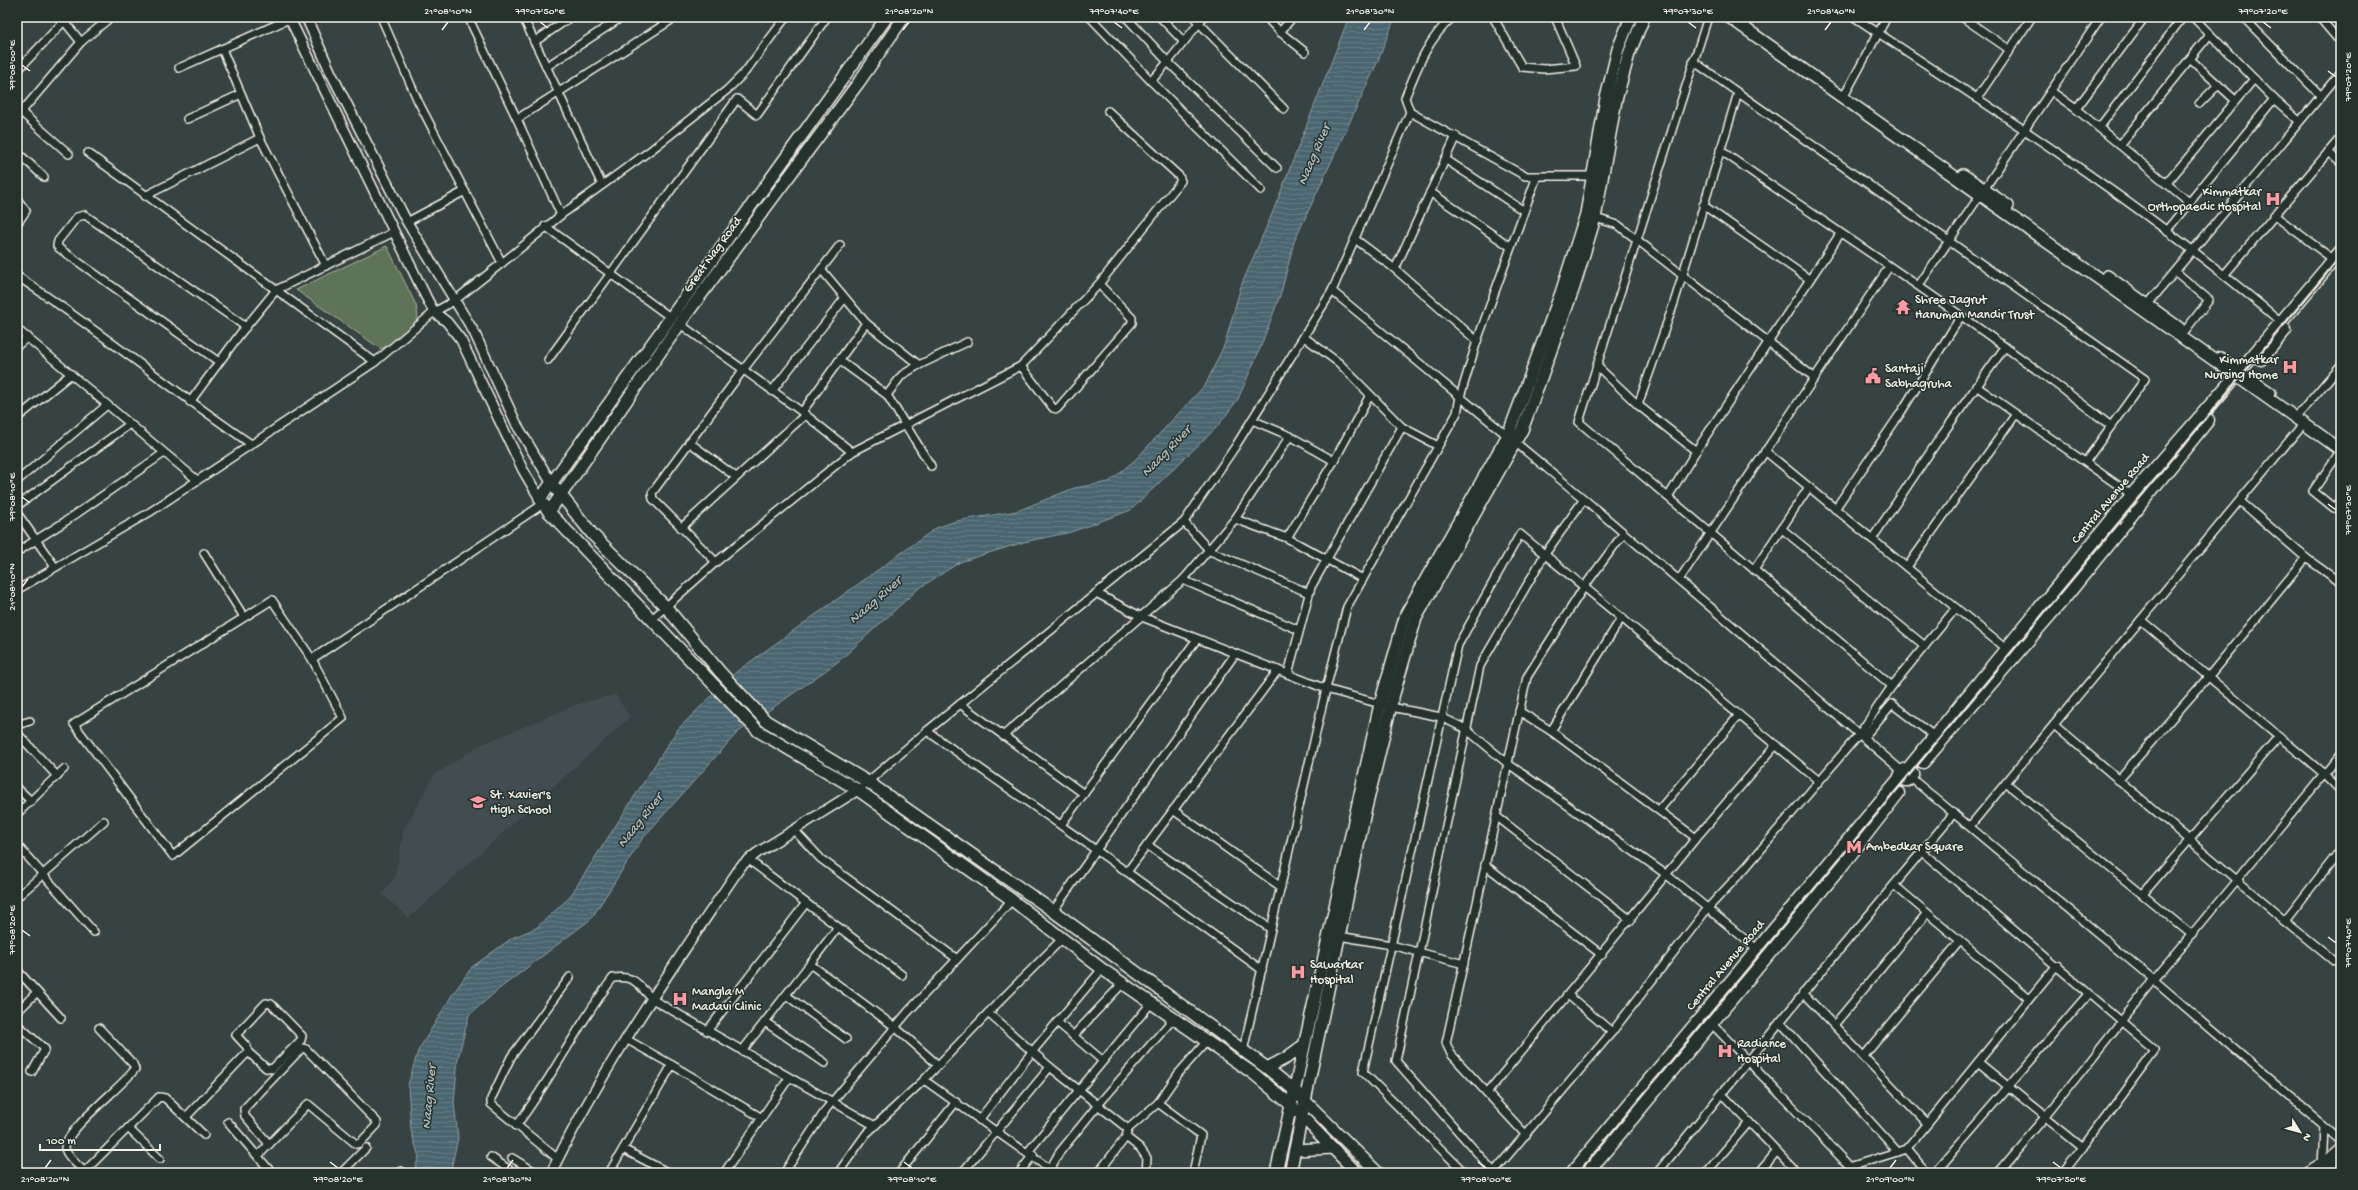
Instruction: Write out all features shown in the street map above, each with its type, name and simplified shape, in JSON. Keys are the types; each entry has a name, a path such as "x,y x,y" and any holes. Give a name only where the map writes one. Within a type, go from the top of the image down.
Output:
{"main road":[{"name":"Great Nag Road","path":"544,505 552,484 670,317 887,17"},
{"name":"Great Nag Road","path":"544,505 561,497 580,465 680,324 859,82 904,17"},
{"path":"1590,216 1592,176 1613,70 1618,49 1631,17"},
{"path":"1276,1173 1304,1045 1385,706 1416,618 1512,439 1574,287 1616,100 1629,54 1644,17"},
{"path":"1728,17 1845,95"},
{"path":"1737,17 2241,377 2340,444"},
{"path":"1982,192 2148,304 2241,377"},
{"path":"1587,1173 1712,1024 1753,971 1840,868 1907,775 2067,595 2339,257"},
{"name":"Central Avenue Road","path":"1572,1173 1758,950 1907,775 1934,736 2132,495 2241,377 2281,322 2339,257"},
{"path":"670,317 680,324"},
{"path":"552,484 561,497 594,535 666,607 720,672 766,721 868,782 1053,911 1267,1068 1294,1090 1378,1173"},
{"path":"544,505 709,681 758,731 858,790 1012,900 1102,969 1152,1002 1254,1074 1291,1105 1333,1148 1351,1171"},
{"path":"1290,1173 1306,1102 1365,812 1385,706"},
{"path":"1044,924 1053,911"},
{"path":"1063,938 1073,926"},
{"path":"1267,1068 1286,1058 1304,1045"},
{"path":"2330,1167 2341,1147"},
{"path":"1295,1150 1333,1148"}],"street":[{"path":"70,154 19,114 81,42 111,17"},
{"path":"306,17 330,73 407,222 474,332 518,425 552,484"},
{"path":"382,17 418,101 502,263"},
{"path":"468,17 561,215"},
{"path":"534,42 571,17"},
{"path":"546,67 622,17"},
{"path":"517,119 676,17"},
{"path":"17,590 150,512 375,362 434,312 454,301 502,263 545,226 651,150 727,90 745,72 786,17"},
{"path":"727,90 757,115 827,17"},
{"path":"1090,17 1151,81 1261,190"},
{"path":"1126,17 1168,62 1278,168"},
{"path":"1160,17 1184,42"},
{"path":"1194,17 1201,20 1284,109"},
{"path":"1266,17 1280,32 1305,52"},
{"path":"1280,32 1293,17"},
{"path":"1453,17 1439,29 1418,66 1405,98 1410,112 1456,136 1525,176 1592,176"},
{"path":"1493,17 1522,67 1544,69 1576,66 1555,17"},
{"path":"1708,17 1636,240 1580,422 1892,686"},
{"path":"1854,17 2025,130 2224,274 2281,322"},
{"path":"1845,95 1887,17"},
{"path":"1962,17 2010,50"},
{"path":"1977,98 2032,17"},
{"path":"1919,285 2101,17"},
{"path":"2076,108 2145,17"},
{"path":"2099,128 2183,17"},
{"path":"2193,17 2254,79 2300,121"},
{"path":"2243,17 2321,96"},
{"path":"2319,17 2341,43"},
{"path":"179,68 289,18 434,312 447,322 461,340 524,470 544,505 312,658"},
{"path":"525,18 534,42 602,185"},
{"path":"17,71 63,19 81,42"},
{"path":"1151,81 1201,20"},
{"path":"2120,145 2210,34"},
{"path":"222,49 260,138 326,266"},
{"path":"2190,59 2234,100"},
{"path":"1693,61 2145,379 2086,461"},
{"path":"2148,304 2341,72"},
{"path":"2166,184 2234,100 2254,79"},
{"path":"2200,104 2218,85"},
{"path":"2051,90 2076,108 2189,202"},
{"path":"1638,405 1682,275 1702,205 1738,93"},
{"path":"187,119 241,94"},
{"path":"2166,231 2274,98"},
{"path":"548,360 738,99"},
{"path":"652,619 716,562 852,452 907,426 1021,366 1099,284 1181,181 1179,176 1108,111"},
{"path":"554,1172 558,1159 626,1039 741,866 794,830 858,790 927,731 1184,522 1252,420 1332,291 1410,112"},
{"path":"1395,268 1456,136"},
{"path":"2224,274 2341,137"},
{"path":"145,196 260,138"},
{"path":"1720,150 1840,234 1919,285 2111,426"},
{"path":"17,152 44,178"},
{"path":"2328,152 2341,163"},
{"path":"88,153 145,196 375,362"},
{"path":"1445,159 1524,211"},
{"path":"1243,1051 1326,689 1347,607 1457,412 1477,341 1537,176"},
{"path":"407,222 465,191"},
{"path":"1430,192 1511,247"},
{"path":"17,199 26,211 17,224"},
{"path":"1702,205 1809,279"},
{"path":"219,362 60,249 57,246 58,241 77,217 86,215 246,327"},
{"path":"2274,215 2339,257"},
{"path":"1590,216 1618,225 1815,378"},
{"path":"545,226 611,272 670,317"},
{"path":"190,402 219,362 276,290 394,232"},
{"path":"1668,498 1696,451 1767,342 1840,234"},
{"path":"1355,239 1395,268 1477,341"},
{"path":"716,562 653,499 652,493 743,370 840,245"},
{"path":"1679,580 1889,267"},
{"path":"821,269 844,299 866,323 919,365"},
{"path":"2176,272 2209,300 2184,332"},
{"path":"17,276 56,302 190,402 251,444"},
{"path":"1021,366 1053,408 1057,409 1132,323 1132,318 1099,284"},
{"path":"1332,291 1584,499 1623,534 1862,735 1907,775 2154,980 2341,1141"},
{"path":"772,391 844,299"},
{"path":"1835,509 1900,414 1961,316"},
{"path":"681,528 803,413 866,323"},
{"path":"680,324 803,413 852,452"},
{"path":"17,330 197,480"},
{"path":"1304,336 1338,363 1402,426 1438,446"},
{"path":"17,346 28,338"},
{"path":"887,395 902,375 919,365 967,342"},
{"path":"1872,539 1976,386 2005,347"},
{"path":"839,360 887,395 931,466"},
{"path":"1970,826 2240,501 2341,365"},
{"path":"1597,366 1638,405 1696,451"},
{"path":"17,418 71,374"},
{"path":"1976,386 2086,461 2132,495"},
{"path":"1287,538 1334,461 1370,395"},
{"path":"18,479 107,405"},
{"path":"1907,568 2016,414"},
{"path":"1252,420 1290,436 1334,461"},
{"path":"17,506 130,424"},
{"path":"1288,674 1310,593 1327,559 1402,426"},
{"path":"1003,736 1183,580 1210,551 1235,519 1290,436"},
{"path":"689,442 736,477"},
{"path":"2340,444 2313,491 2334,508 2341,499"},
{"path":"1765,451 2006,649"},
{"path":"17,552 164,453"},
{"path":"1754,570 1809,487"},
{"path":"1584,499 1545,554 1480,666 1396,1061 1494,1172 1612,1032 1708,908 1747,866 1819,781 1892,704 1934,736"},
{"path":"2240,501 2306,558 2341,583"},
{"path":"2341,503 2338,508 2341,513"},
{"path":"17,513 54,567"},
{"path":"1235,519 1287,538 1363,579"},
{"path":"1184,522 1210,551 1310,593"},
{"path":"1782,529 1925,646"},
{"path":"1465,1173 1363,1072 1458,645 1520,534 1819,781"},
{"path":"1526,1134 1451,1054 1446,1043 1527,677 1584,588 1623,534"},
{"path":"204,553 244,617"},
{"path":"2118,780 2209,676 2306,558"},
{"path":"1183,580 1299,630"},
{"path":"1096,593 1142,617 1326,689 1385,706 1441,717 1466,729 1507,763 1667,875 1758,950"},
{"path":"272,600 312,658 343,718 173,856 74,724 272,600"},
{"path":"1862,735 1892,686 1956,608"},
{"path":"1552,731 1622,617"},
{"path":"2141,620 2324,774 2341,791"},
{"path":"1061,825 1197,639"},
{"path":"1053,911 1095,849 1235,654"},
{"path":"1127,872 1278,670"},
{"path":"960,704 1084,794"},
{"path":"1519,711 1552,731 1696,838"},
{"path":"1659,810 1739,715"},
{"path":"17,725 30,721"},
{"path":"2054,725 2341,967"},
{"path":"927,731 1095,849 1262,970"},
{"path":"17,733 57,776"},
{"path":"2143,894 2279,736"},
{"path":"1488,1094 1631,920 1696,838 1776,745"},
{"path":"1997,1173 2123,1022 2154,980 2341,754"},
{"path":"17,814 64,769"},
{"path":"2006,783 2192,935"},
{"path":"17,788 30,801"},
{"path":"1173,810 1281,887"},
{"path":"1657,1173 1780,1022 1954,813"},
{"path":"1496,816 1631,920"},
{"path":"17,897 104,821"},
{"path":"794,830 821,859 957,959"},
{"path":"17,845 94,932"},
{"path":"1147,845 1271,929"},
{"path":"2285,921 2341,849"},
{"path":"1922,851 2155,1050 2063,1173"},
{"path":"749,860 902,975"},
{"path":"1485,865 1602,955"},
{"path":"1894,885 2028,998"},
{"path":"784,1173 832,1102 895,1027 1012,900"},
{"path":"707,1031 806,903"},
{"path":"1834,1025 1927,913"},
{"path":"742,1051 838,927"},
{"path":"1339,936 1391,945 1464,964"},
{"path":"838,1173 866,1134 924,1080 1063,938"},
{"path":"1864,1056 1960,941"},
{"path":"810,964 895,1027 938,1065"},
{"path":"1849,1167 1907,1149 2028,998 2057,965"},
{"path":"979,1120 1032,1052 1102,969"},
{"path":"17,970 61,1018"},
{"path":"558,1159 491,1104 491,1099 511,1057 570,977"},
{"path":"516,1126 539,1096 594,1003 613,978 633,978 652,1000 874,1126"},
{"path":"1073,1036 1123,983"},
{"path":"17,1012 36,992"},
{"path":"1804,993 1927,1123"},
{"path":"1934,1173 2007,1086 2089,993"},
{"path":"786,995 846,1039"},
{"path":"1568,995 1612,1032"},
{"path":"1019,1173 1030,1154 1079,1089 1152,1002"},
{"path":"266,1003 271,1004 302,1036 301,1040 272,1069 266,1068 248,1052 247,1047 236,1035 266,1003"},
{"path":"988,1013 1050,1067 1128,1128"},
{"path":"924,1080 956,1102 996,1133 1030,1154 1052,1172 1059,1153 1098,1105 1174,1018"},
{"path":"765,1022 824,1063"},
{"path":"1057,1022 1103,1060"},
{"path":"1780,1022 1898,1152"},
{"path":"17,1024 45,1049 32,1072"},
{"path":"1712,1024 1749,1060 1856,1173"},
{"path":"99,1028 135,1068 75,1129 66,1141 65,1149 84,1172 159,1097 165,1098 204,1135"},
{"path":"626,1039 762,1118"},
{"path":"1098,1173 1126,1137 1128,1128 1158,1103 1178,1074 1207,1041"},
{"path":"258,1156 308,1104 356,1144 360,1143 377,1125 377,1122 306,1049 302,1048 244,1109 245,1116 269,1144"},
{"path":"186,1117 248,1052"},
{"path":"1978,1062 2083,1148"},
{"path":"609,1173 672,1065"},
{"path":"962,1173 1050,1067"},
{"path":"724,1173 789,1078"},
{"path":"1722,1094 1798,1173"},
{"path":"898,1173 956,1102"},
{"path":"1158,1103 1201,1135 1193,1173"},
{"path":"228,1122 272,1173"},
{"path":"1706,1173 1749,1122"},
{"path":"2323,1126 2330,1167"},
{"path":"128,1128 160,1159"},
{"path":"1126,1137 1140,1148 1147,1158 1146,1173"},
{"path":"341,1173 366,1148"},
{"path":"622,1149 669,1173"},
{"path":"1907,1149 1927,1173"},
{"path":"1759,1173 1777,1151"},
{"path":"491,1157 514,1173"},
{"path":"512,1158 537,1173"}],"shaded area":[{"name":"St. Xavier's High School","path":"615,694 630,717 409,918 382,894 395,877 404,829 434,775 478,746 575,705"}],"green space":[{"path":"387,246 416,305 418,317 410,333 381,349 296,290"}],"water":[{"name":"Naag River","path":"1349,17 1395,17 1378,61 1294,242 1281,293 1259,351 1238,399 1217,427 1131,510 1071,532 1024,542 960,562 918,589 839,661 737,733 642,839 591,919 499,989 469,1015 458,1058 454,1102 458,1138 450,1173 413,1173 419,1157 411,1131 408,1085 418,1051 452,995 472,967 512,938 536,928 569,898 678,729 736,672 936,528 956,521 1017,511 1074,488 1109,482 1136,459 1206,384 1225,343 1241,286 1272,214"}],"railway":[{"path":"1578,1173 2341,256"}],"place":[{"name":"Kimmatkar Orthopaedic Hospital","path":"2273,199"},
{"name":"Shree Jagrut Hanuman Mandir Trust","path":"1903,307"},
{"name":"Kimmatkar Nursing Home","path":"2290,367"},
{"name":"Santaji Sabhagruha","path":"1873,376"},
{"name":"St. Xavier's High School","path":"478,802"},
{"name":"Ambedkar Square","path":"1854,847"},
{"name":"Sawarkar Hospital","path":"1298,972"},
{"name":"Mangla M Madavi Clinic","path":"680,999"},
{"name":"Radiance Hospital","path":"1725,1051"}]}
